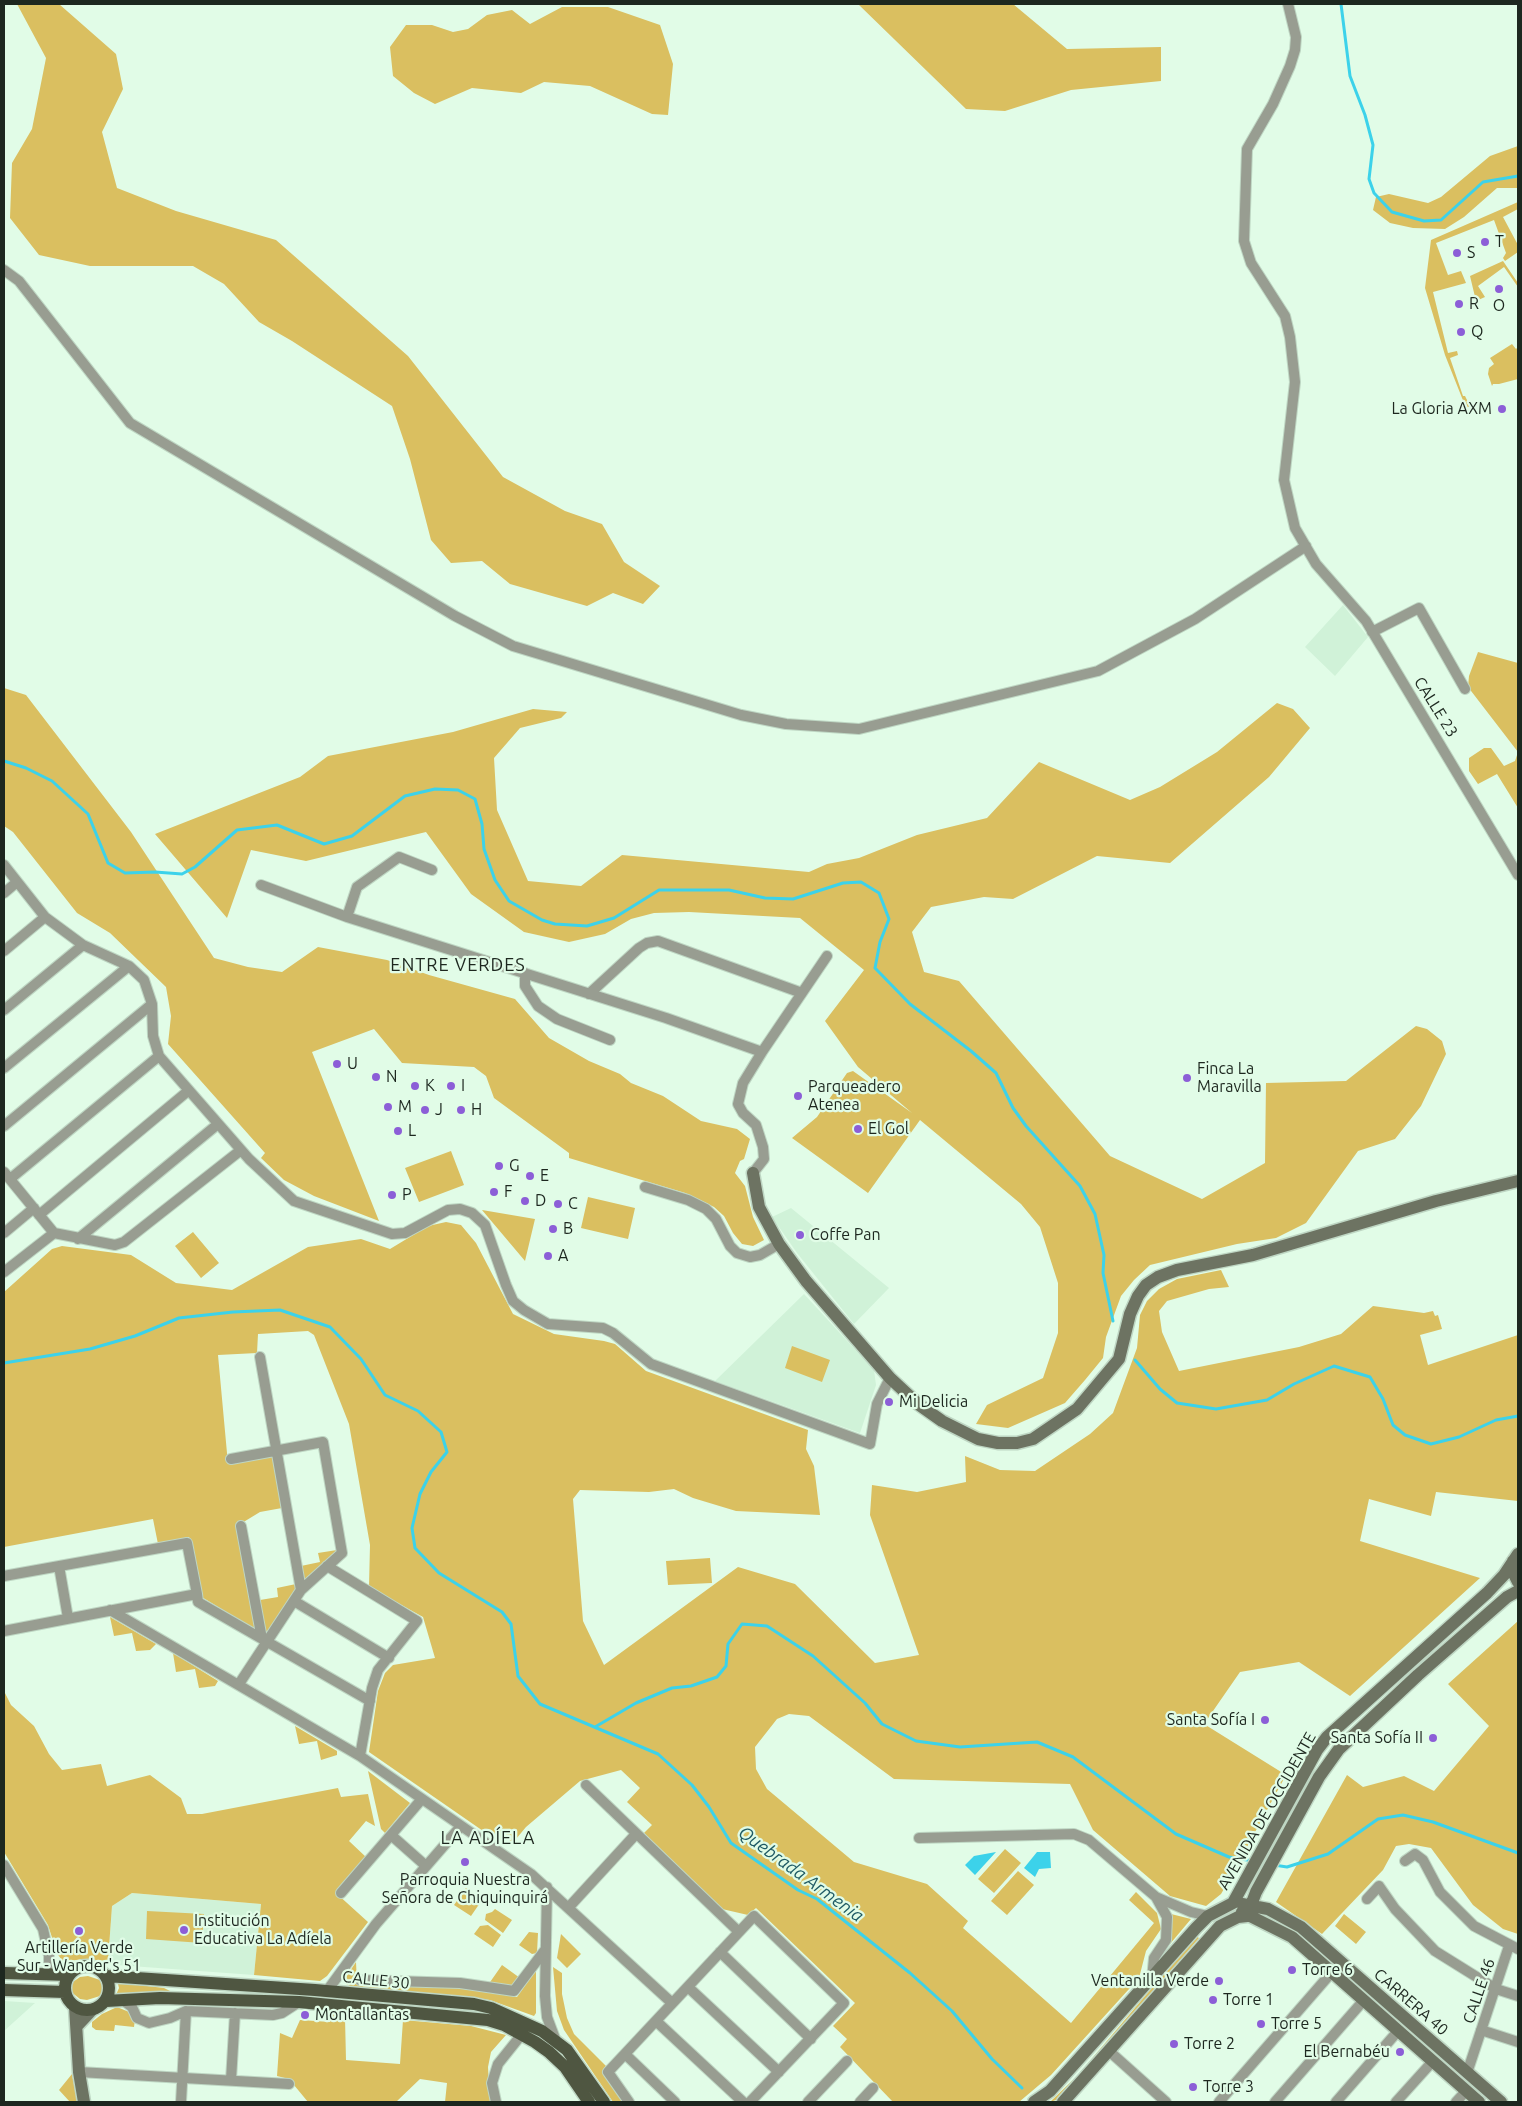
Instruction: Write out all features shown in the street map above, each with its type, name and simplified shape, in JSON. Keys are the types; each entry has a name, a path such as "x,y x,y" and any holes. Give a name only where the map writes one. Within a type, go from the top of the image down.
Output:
{"main road":[{"path":"92,1966 106,1976 110,1984 106,2001 92,2010 75,2006 65,1992 69,1975 75,1969 92,1966"},
{"path":"4,1973 69,1975"},
{"name":"CALLE 30","path":"106,1976 327,1991 491,2008 529,2024 556,2041 576,2060 604,2102"},
{"path":"4,1990 65,1992"},
{"name":"CALLE 30","path":"106,2001 160,1998 299,2002 471,2017 504,2025 535,2042 565,2067 588,2102"}],"street":[{"name":"CALLE 23","path":"1288,4 1296,37 1295,50 1273,104 1247,149 1244,241 1251,262 1286,316 1290,337 1295,382 1284,480 1295,528 1316,564 1366,621 1518,875"},
{"path":"4,270 18,281 130,424 455,616 513,646 741,715 786,724 860,729 1098,671 1195,619 1306,546"},
{"path":"1372,632 1419,608 1465,689"},
{"path":"347,917 357,887 399,857 432,870"},
{"path":"4,865 45,917 82,945 129,966 144,980 152,1004 153,1036 159,1056 241,1150 294,1201 392,1234 405,1233 448,1210 460,1209 472,1213 485,1225 506,1285 514,1301 524,1310 548,1324 603,1328 613,1333 651,1364 870,1444 877,1404 890,1378"},
{"path":"4,893 17,882"},
{"path":"261,885 347,917 666,1018 762,1052"},
{"path":"4,951 45,917"},
{"path":"589,994 639,948 647,943 658,941 802,993"},
{"path":"4,1010 82,945"},
{"path":"827,956 743,1083 738,1104 743,1113 756,1125 763,1148 764,1159 753,1173 759,1207 779,1244 806,1281 890,1378 918,1404 942,1420 978,1439 998,1443 1017,1443 1033,1439 1077,1409 1120,1359 1130,1314 1138,1296 1146,1285 1158,1277 1177,1270 1254,1255 1462,1193 1518,1181"},
{"path":"4,1068 129,966"},
{"path":"524,974 525,986 538,1006 557,1019 610,1040"},
{"path":"4,1126 152,1004"},
{"path":"159,1056 6,1175 54,1233 115,1245 124,1242 241,1150"},
{"path":"4,1233 36,1212 188,1091"},
{"path":"78,1239 218,1124"},
{"path":"644,1187 688,1200 706,1209 716,1219 730,1246 737,1253 750,1256 760,1254 779,1244"},
{"path":"4,1272 54,1233"},
{"path":"260,1357 301,1590"},
{"path":"231,1459 323,1442 342,1553 301,1590 264,1640 239,1684"},
{"path":"241,1526 264,1640"},
{"path":"4,1576 187,1542 198,1602 370,1701"},
{"path":"1516,1558 1513,1573 1518,1589"},
{"name":"AVENIDA DE OCCIDENTE","path":"1034,2102 1050,2091 1208,1916 1233,1904 1317,1750 1327,1737 1487,1593 1504,1575 1516,1558"},
{"path":"59,1566 68,1618"},
{"path":"326,1566 417,1621 378,1670 360,1756"},
{"name":"AVENIDA DE OCCIDENTE","path":"1249,1910 1256,1892 1319,1777 1339,1749 1418,1675 1518,1589"},
{"path":"4,1630 197,1594"},
{"path":"294,1600 389,1658"},
{"path":"110,1610 360,1756 421,1800 531,1874 672,2003"},
{"path":"586,1786 739,1932"},
{"path":"341,1893 421,1800"},
{"path":"327,1991 376,1924 461,1826"},
{"path":"569,1907 636,1834"},
{"path":"919,1838 1074,1834 1089,1840 1156,1898 1167,1917 1166,1940 1154,1958 1152,1979"},
{"path":"391,1835 426,1866"},
{"path":"1405,1861 1415,1854 1423,1860 1440,1892 1474,1926 1514,1948"},
{"path":"4,1865 43,1929 49,1956 49,1974"},
{"path":"1367,1899 1378,1886 1395,1909 1435,1951 1496,1989 1518,1996"},
{"path":"547,1887 545,1950 547,2017 556,2041"},
{"path":"1156,1898 1191,1912 1208,1916"},
{"name":"CARRERA 40","path":"1233,1904 1249,1910 1284,1916 1301,1927 1501,2102"},
{"path":"1063,2102 1220,1926 1249,1910"},
{"name":"CARRERA 40","path":"1249,1910 1287,1934 1479,2102"},
{"path":"629,2102 608,2072 754,1916 844,2003 779,2072 757,2100"},
{"name":"CALLE 46","path":"1468,2073 1496,1989 1514,1948"},
{"path":"360,1980 460,1983 514,1992 545,1950"},
{"path":"720,1952 811,2039"},
{"path":"1219,2102 1332,1972"},
{"path":"688,1987 779,2072"},
{"path":"1275,2102 1364,2000"},
{"path":"124,2001 132,2007 138,2018 149,2023 170,2018 186,2010 273,2015 299,2002"},
{"path":"75,2006 79,2072 84,2102"},
{"path":"77,2026 92,2010"},
{"path":"181,2102 186,2010"},
{"path":"231,2080 235,2013"},
{"path":"656,2021 743,2102"},
{"path":"1481,2030 1518,2042"},
{"path":"1336,2102 1398,2031"},
{"path":"496,2102 492,2083 498,2064 522,2034"},
{"path":"1109,2051 1166,2102"},
{"path":"625,2054 675,2102"},
{"path":"1396,2102 1433,2061"},
{"path":"808,2102 848,2062"},
{"path":"79,2072 290,2084"},
{"path":"860,2102 874,2088"},
{"path":"1456,2102 1466,2091"}],"shaded area":[{"path":"17,4 59,4 116,54 123,89 102,132 117,188 176,211 276,240 408,356 503,477 565,511 602,524 624,562 660,586 643,604 613,593 587,606 510,584 482,561 451,563 431,540 410,459 392,406 292,341 259,322 224,284 193,266 90,266 39,255 10,218 12,163 32,129 46,58"},
{"path":"858,4 1013,4 1067,49 1161,47 1161,81 1071,90 1005,111 966,109"},
{"path":"562,7 608,7 660,25 673,64 668,115 652,114 590,86 544,82 521,93 472,88 435,104 414,93 393,76 390,47 406,25 432,25 453,32 468,29 487,15 512,10 530,24"},
{"path":"1518,146 1518,188 1497,188 1464,217 1445,229 1413,228 1390,223 1373,210 1376,197 1389,194 1428,203 1441,197 1490,156"},
{"path":"1518,202 1518,209 1503,217 1518,245 1518,252 1505,261 1503,258 1506,253 1494,220 1436,243 1448,275 1461,271 1466,283 1433,292 1448,353 1457,351 1458,355 1450,358 1463,396 1465,396 1470,406 1466,408 1445,355 1425,288 1431,240"},
{"path":"1503,261 1518,283 1518,287 1504,267 1478,286 1485,297 1476,301 1470,276"},
{"path":"1512,344 1516,349 1518,347 1518,379 1493,384 1492,386 1488,374 1489,368 1494,364 1490,358"},
{"path":"1343,605 1368,637 1335,676 1305,647"},
{"path":"1478,652 1518,663 1518,752 1468,687 1469,676"},
{"path":"4,688 26,695 131,832 214,958 248,967 282,972 318,947 387,960 429,975 515,999 549,1038 589,1061 620,1074 631,1083 663,1096 701,1121 737,1129 750,1139 744,1159 740,1161 735,1173 745,1186 753,1217 764,1240 753,1246 742,1244 733,1233 724,1216 714,1207 685,1193 569,1158 569,1153 494,1098 486,1076 474,1067 402,1063 374,1029 312,1052 379,1221 314,1196 284,1180 261,1158 265,1153 168,1044 171,1016 166,987 110,933 77,913 13,832 4,826"},
{"path":"1277,703 1293,709 1310,728 1269,777 1170,863 1097,856 1013,899 984,897 931,907 912,932 924,972 959,981 1110,1156 1202,1199 1265,1163 1266,1083 1346,1081 1416,1026 1427,1029 1442,1041 1446,1054 1421,1106 1395,1139 1358,1151 1306,1223 1276,1238 1237,1244 1150,1265 1121,1296 1106,1337 1103,1358 1065,1403 1008,1428 976,1424 987,1405 1043,1378 1058,1333 1058,1283 1040,1227 1021,1204 920,1120 868,1193 792,1138 817,1117 847,1073 853,1071 912,1113 858,1067 825,1021 864,970 800,918 689,912 654,913 631,919 605,934 569,942 524,932 471,894 426,832 306,861 251,850 227,918 155,834 300,777 328,756 453,732 533,709 567,712 561,718 520,728 494,758 497,810 528,881 581,886 622,855 809,872 827,864 859,858 917,835 987,818 1039,762 1130,800 1160,787 1217,752"},
{"path":"1484,748 1491,748 1504,766 1515,761 1518,752 1518,808 1497,774 1478,784 1469,771 1469,758"},
{"path":"451,1151 464,1185 419,1202 405,1168"},
{"path":"588,1197 635,1208 628,1239 581,1228"},
{"path":"791,1208 889,1288 854,1324 797,1253 772,1217"},
{"path":"482,1210 535,1219 525,1261"},
{"path":"446,1222 461,1225 476,1243 513,1314 554,1334 615,1344 646,1371 808,1430 806,1449 814,1466 820,1515 736,1511 693,1498 674,1489 649,1492 580,1490 573,1499 583,1621 604,1665 738,1567 795,1584 875,1663 919,1655 870,1515 872,1485 917,1492 966,1482 965,1456 1000,1470 1035,1471 1090,1434 1113,1413 1137,1348 1140,1315 1147,1301 1159,1289 1177,1279 1221,1270 1229,1287 1209,1289 1167,1301 1159,1311 1162,1332 1179,1371 1299,1347 1341,1334 1373,1306 1424,1313 1433,1311 1435,1316 1438,1315 1442,1329 1420,1335 1428,1365 1518,1335 1518,1501 1436,1492 1431,1516 1369,1499 1360,1541 1480,1578 1350,1696 1299,1662 1240,1672 1204,1724 1286,1775 1221,1894 1206,1906 1170,1896 1093,1830 1070,1784 894,1779 809,1716 789,1714 777,1719 755,1747 756,1769 767,1789 854,1862 927,1884 968,1921 963,1928 1071,2023 1154,1923 1129,1900 1136,1892 1157,1913 1161,1929 1146,1951 1139,1978 1051,2075 1019,2102 893,2102 840,2047 847,2039 833,2026 855,2003 756,1908 748,1915 722,1909 644,1833 652,1825 627,1802 640,1788 621,1770 580,1781 526,1827 511,1845 486,1833 369,1752 378,1691 385,1673 393,1665 435,1658 423,1617 369,1587 370,1545 349,1424 314,1335 308,1331 258,1334 257,1353 218,1355 228,1464 272,1455 282,1508 260,1512 237,1526 256,1630 200,1596 189,1537 158,1544 153,1519 4,1547 4,1292 52,1249 62,1246 131,1255 176,1283 232,1290 308,1247 361,1239 390,1249 428,1226"},
{"path":"193,1232 219,1263 201,1278 175,1246"},
{"path":"804,1294 874,1370 876,1385 860,1433 715,1381"},
{"path":"792,1346 830,1360 822,1382 785,1368"},
{"path":"337,1550 304,1584 301,1566 320,1562 318,1553"},
{"path":"710,1558 712,1583 668,1585 666,1561"},
{"path":"296,1584 297,1591 266,1634 263,1629 260,1600 278,1597 277,1588"},
{"path":"110,1617 156,1644 150,1650 136,1651 132,1633 114,1636"},
{"path":"1518,1621 1518,1934 1503,1929 1473,1905 1431,1848 1409,1844 1396,1846 1383,1870 1322,1934 1276,1902 1347,1775 1363,1787 1404,1776 1434,1791 1489,1726 1448,1684"},
{"path":"173,1653 218,1681 215,1686 199,1688 195,1669 176,1672"},
{"path":"4,1691 11,1705 34,1726 49,1754 62,1770 101,1764 107,1786 150,1775 181,1798 187,1814 202,1814 338,1788 341,1797 368,1794 375,1826 366,1821 349,1841 367,1858 336,1893 368,1922 327,1976 320,1981 254,1975 261,1904 132,1893 112,1906 108,1961 83,1959 63,1962 57,1953 48,1925 4,1852"},
{"path":"295,1726 337,1751 337,1755 321,1760 317,1741 299,1744"},
{"path":"368,1771 410,1803 385,1833 381,1829"},
{"path":"1005,1849 1021,1863 994,1893 978,1879"},
{"path":"1018,1871 1034,1885 1007,1915 991,1901"},
{"path":"466,1888 482,1900 471,1916 454,1905"},
{"name":"Institución Educativa La Adíela","path":"132,1893 261,1904 254,1975 117,1965 108,1961 112,1906"},
{"path":"495,1909 512,1920 503,1933 485,1920 486,1914"},
{"path":"147,1911 204,1914 202,1943 146,1939"},
{"path":"1171,1914 1191,1919 1170,1944"},
{"path":"1344,1914 1366,1932 1356,1944 1335,1926"},
{"path":"488,1925 501,1935 493,1947 474,1934 480,1926"},
{"path":"529,1932 538,1933 537,1953 532,1954 519,1945"},
{"path":"561,1934 581,1954 567,1968 557,1958"},
{"path":"1196,1936 1199,1938 1080,2076 1059,2099 1050,2102 1078,2075"},
{"path":"1304,1940 1458,2072 1457,2074"},
{"path":"356,1962 357,1983 462,1987 517,1997 536,1970 536,2013 534,2016 490,2000 350,1986 344,1983 344,1980"},
{"path":"502,1965 520,1978 512,1988 488,1985"},
{"path":"553,1967 562,1973 562,1994 567,2018 574,2034 606,2066 603,2070 625,2102 613,2102 564,2030 557,2011"},
{"path":"88,1976 100,1980 105,1985 105,1992 100,1996 87,2000 80,1999 70,1991 70,1984 80,1977"},
{"path":"117,1980 130,1984 164,1988 172,1992 115,1997 119,1988"},
{"path":"4,2001 35,2003 4,2031"},
{"path":"117,2007 129,2012 135,2019 134,2027 115,2025 114,2031 96,2030 92,2027 92,2022 102,2014"},
{"path":"333,2014 345,2018 346,2060 400,2064 403,2020 471,2026 506,2035 491,2052 488,2067 490,2102 445,2102 447,2083 420,2079 396,2102 308,2102 289,2079 277,2076 280,2033 292,2038 300,2020 330,2022"},
{"path":"72,2074 77,2101 75,2102 70,2102 59,2090"}],"water":[{"path":"996,1852 975,1875 965,1865 974,1856"},
{"path":"1037,1852 1050,1852 1051,1868 1039,1869 1035,1877 1024,1868"}],"waterway":[{"path":"1341,4 1350,76 1365,115 1373,145 1369,179 1374,193 1392,212 1424,221 1441,220 1483,182 1518,176"},
{"path":"4,761 26,768 52,781 88,814 108,863 125,873 155,872 182,874 195,867 237,830 277,825 324,844 352,836 405,796 435,789 458,790 475,799 482,824 484,849 495,880 509,901 542,920 555,924 587,926 614,918 659,890 729,890 765,898 793,899 843,883 861,882 879,893 889,919 880,942 875,968 910,1004 971,1051 996,1073 1013,1108 1026,1126 1080,1186 1095,1214 1104,1255 1103,1273 1113,1321"},
{"name":"Quebrada Armenia","path":"4,1363 90,1349 135,1336 179,1318 233,1312 280,1310 330,1327 361,1359 385,1395 418,1411 441,1432 447,1452 431,1472 420,1494 412,1528 415,1548 439,1573 502,1612 511,1624 518,1676 540,1704 658,1754 692,1785 709,1807 731,1843 798,1890 817,1899 910,1973 952,2011 992,2059 1022,2088"},
{"path":"1135,1360 1160,1389 1177,1403 1216,1409 1267,1400 1294,1384 1334,1366 1370,1377 1383,1399 1393,1425 1405,1435 1431,1444 1459,1437 1496,1420 1518,1416"},
{"path":"595,1727 636,1703 672,1688 691,1686 717,1677 726,1666 728,1644 742,1624 767,1626 813,1656 865,1703 882,1724 916,1741 960,1747 1037,1742 1073,1757 1176,1834 1229,1857 1253,1861"},
{"path":"1274,1865 1287,1867 1328,1854 1378,1819 1403,1815 1433,1822 1518,1853"}],"place":[{"name":"T","path":"1485,242"},
{"name":"S","path":"1457,253"},
{"name":"O","path":"1499,289"},
{"name":"R","path":"1459,304"},
{"name":"Q","path":"1461,332"},
{"name":"La Gloria AXM","path":"1502,409"},
{"name":"U","path":"337,1064"},
{"name":"N","path":"376,1077"},
{"name":"Finca La Maravilla","path":"1187,1078"},
{"name":"K","path":"415,1086"},
{"name":"I","path":"451,1086"},
{"name":"Parqueadero Atenea","path":"798,1096"},
{"name":"M","path":"388,1107"},
{"name":"J","path":"425,1110"},
{"name":"H","path":"461,1110"},
{"name":"El Gol","path":"858,1129"},
{"name":"L","path":"398,1131"},
{"name":"G","path":"499,1166"},
{"name":"E","path":"530,1176"},
{"name":"F","path":"494,1192"},
{"name":"P","path":"392,1195"},
{"name":"D","path":"525,1201"},
{"name":"C","path":"558,1204"},
{"name":"B","path":"553,1229"},
{"name":"Coffe Pan","path":"800,1235"},
{"name":"A","path":"548,1256"},
{"name":"Mi Delicia","path":"889,1402"},
{"name":"Santa Sofía I","path":"1265,1720"},
{"name":"Santa Sofía II","path":"1433,1738"},
{"name":"Parroquia Nuestra Señora de Chiquinquirá","path":"465,1862"},
{"name":"Institución Educativa La Adíela","path":"184,1930"},
{"name":"Artillería Verde Sur - Wander's 51","path":"79,1931"},
{"name":"Torre 6","path":"1292,1970"},
{"name":"Ventanilla Verde","path":"1219,1981"},
{"name":"Torre 1","path":"1213,2000"},
{"name":"Montallantas","path":"305,2015"},
{"name":"Torre 5","path":"1261,2024"},
{"name":"Torre 2","path":"1174,2044"},
{"name":"El Bernabéu","path":"1400,2052"},
{"name":"Torre 3","path":"1193,2087"}],"district":[{"name":"ENTRE VERDES","path":"458,965"},
{"name":"LA ADÍELA","path":"488,1838"}]}
